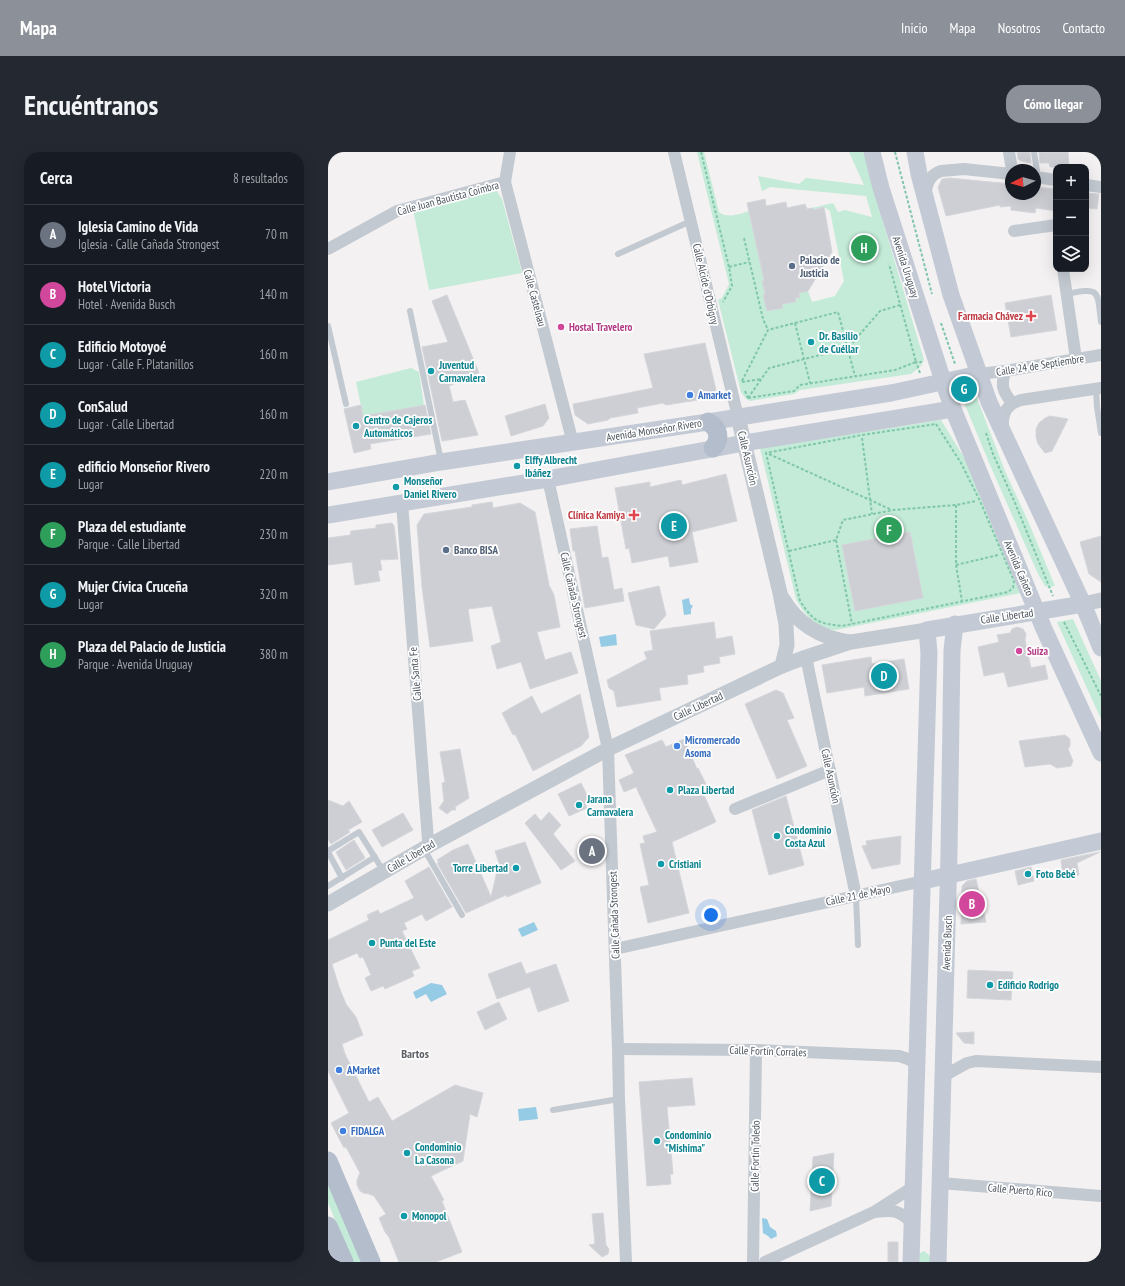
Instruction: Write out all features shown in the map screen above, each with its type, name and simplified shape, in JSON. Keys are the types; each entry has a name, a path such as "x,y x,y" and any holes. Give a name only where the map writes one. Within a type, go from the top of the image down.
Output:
{"main road":[{"name":"Avenida Uruguay","path":"872,152 881,188 950,380"},
{"path":"915,152 919,174 951,295 979,374 994,433 1082,604 1101,648"},
{"name":"Avenida Monseñor Rivero","path":"328,482 442,462 891,393 979,374"},
{"name":"Avenida Cañoto","path":"950,380 953,409 1038,612 1101,753"},
{"path":"328,515 548,479 713,448 953,409"},
{"path":"708,422 715,428 718,436 718,441 713,448"},
{"name":"Calle Libertad","path":"927,630 1082,604"},
{"name":"Avenida Busch","path":"938,1258 942,1077 950,853 952,650 956,624"},
{"path":"911,1256 930,653 927,630"},
{"path":"930,653 933,650 943,647 952,650"},
{"name":"Calle 21 de Mayo","path":"922,881 1101,841"},
{"path":"924,855 931,862 937,863 947,858 950,853"},
{"path":"914,1155 925,1163 932,1162 937,1159 941,1153"},
{"path":"328,1161 371,1262"},
{"path":"913,1185 917,1180 926,1178 931,1178 940,1183"},
{"path":"912,1223 919,1227 927,1228 934,1225 939,1218"},
{"path":"328,1226 344,1262"},
{"path":"911,1256 916,1246 929,1244 935,1248 938,1258"},
{"path":"328,1257 330,1262"}],"street":[{"name":"Calle Castelnau","path":"510,152 505,182 573,443"},
{"name":"Calle Alcide d'Orbigny","path":"674,152 738,417"},
{"path":"1009,152 1011,164"},
{"path":"925,194 928,180 937,172 964,169 1005,173"},
{"path":"1041,178 1053,180"},
{"name":"Calle Juan Bautista Coímbra","path":"328,249 397,211 505,182"},
{"path":"1089,185 1101,187"},
{"path":"1014,231 1053,225"},
{"path":"1063,272 1076,359"},
{"name":"Calle 24 de Septiembre","path":"979,374 1101,355"},
{"path":"1005,371 1002,384 1003,390 1012,403"},
{"path":"994,433 1002,421 1006,409 1012,403 1021,400 1099,388"},
{"name":"Calle Asunción","path":"738,417 780,593 787,638 782,666"},
{"name":"Calle Cañada Strongest","path":"548,479 608,748 619,1099 626,1262"},
{"name":"Calle Santa Fe","path":"402,503 427,825 427,847"},
{"name":"Calle Asunción","path":"780,593 794,614 813,630 836,640 851,642"},
{"name":"Calle Libertad","path":"1082,604 1101,600"},
{"name":"Calle Libertad","path":"328,904 427,847 608,748 782,666 851,642 927,630"},
{"name":"Calle Asunción","path":"806,657 856,896"},
{"path":"735,809 830,770"},
{"name":"Calle 21 de Mayo","path":"615,949 922,881"},
{"name":"Calle Fortín Corrales","path":"618,1049 756,1050 899,1056 917,1064"},
{"name":"Calle Fortín Toledo","path":"753,1262 756,1050"},
{"path":"942,1077 967,1063 976,1061 1101,1067"},
{"name":"Calle Puerto Rico","path":"940,1183 1101,1196"},
{"path":"765,1262 874,1212 913,1185"},
{"path":"874,1212 899,1212 912,1223"}],"lane":[{"path":"1034,152 1035,164"},
{"path":"618,254 691,221"},
{"path":"1066,294 1091,290 1096,293 1098,297 1101,322"},
{"path":"410,311 442,462"},
{"path":"328,326 346,404"},
{"path":"1099,388 1097,407 1101,433"},
{"path":"342,878 328,851 359,832 384,872"},
{"path":"427,847 462,915"},
{"path":"328,886 375,858"},
{"path":"856,896 858,945"},
{"path":"552,1110 619,1099"}],"path":[{"path":"701,152 729,267 732,286 722,304"},
{"path":"895,152 933,300"},
{"path":"744,238 763,319 768,330"},
{"path":"888,259 916,362 895,370 810,383 800,385 794,390 748,398 769,368 848,348 880,311 900,305"},
{"path":"729,267 749,262"},
{"path":"742,382 768,330 838,312 855,376"},
{"path":"940,321 955,361 950,380 958,385 958,390 964,396 976,404 975,400"},
{"path":"795,323 810,383"},
{"path":"740,375 742,382"},
{"path":"742,382 761,378"},
{"path":"936,424 961,463 980,501 1001,554 1014,580 1013,588 1008,592 842,626 823,623 809,615 800,601 766,453 862,435 936,424"},
{"path":"994,433 993,454 1015,503 1051,592"},
{"path":"862,435 872,514"},
{"path":"766,453 893,510"},
{"path":"852,624 836,540 843,520 893,510 956,505 980,501"},
{"path":"956,505 956,565 963,602"},
{"path":"789,551 836,540"},
{"path":"956,565 1001,554"},
{"path":"1065,626 1101,696"}],"green space":[{"path":"697,152 704,152 719,212 730,216 749,211 764,280 762,281 765,295 763,296 767,311 783,308 782,304 795,302 795,298 800,298 799,293 808,291 812,302 835,296 844,281 830,211 824,207 814,210 807,209 805,204 808,209 833,203 838,212 845,210 872,217 866,196 770,187 762,191 758,176 799,184 806,178 864,185 849,152 863,152 869,167 881,215 924,360 920,367 911,374 800,390 794,394 750,401 746,399 741,392 718,300 722,298 729,284"},
{"path":"496,190 502,199 522,273 429,290 413,209"},
{"path":"411,368 419,372 424,406 369,415 374,444 369,444 356,382"},
{"path":"972,381 973,388 1005,471 1055,586 1045,586 1038,574 961,395 952,382"},
{"path":"941,420 971,469 1026,592 836,630 817,624 807,615 796,599 760,448"},
{"path":"1073,619 1101,681 1101,719 1057,622"},
{"path":"328,1183 363,1262 353,1262 328,1203"},
{"path":"924,1251 931,1257 932,1262 916,1262 918,1254"}],"water":[{"path":"689,598 690,604 693,606 691,609 691,614 684,615 682,600"},
{"path":"616,634 617,645 601,647 599,637"},
{"path":"534,922 538,930 522,937 518,929"},
{"path":"431,983 442,985 447,994 431,1002 426,994 416,999 413,992"},
{"path":"536,1107 538,1119 519,1121 518,1109"},
{"path":"762,1218 767,1219 770,1227 776,1231 777,1236 771,1239 763,1233"}],"building":[{"path":"1017,152 1030,152 1031,163 1018,159"},
{"path":"1039,152 1068,152 1069,164 1053,164 1053,167 1050,167 1049,163 1040,163"},
{"path":"950,178 1005,183 1005,200 1041,200 1041,188 1053,189 1053,211 1036,208 1035,213 1011,210 1011,206 1000,207 1000,205 946,216 938,187 942,179"},
{"path":"1089,193 1099,194 1097,209 1089,208"},
{"name":"Palacio de Justicia","path":"765,199 766,206 786,202 787,208 805,204 807,209 813,208 814,210 824,207 832,252 808,291 799,293 800,298 795,298 796,302 782,304 783,308 767,311 763,295 765,295 762,281 764,280 747,203"},
{"path":"447,295 479,373 449,386 453,402 465,400 478,435 442,441 422,347 448,342 432,301"},
{"name":"Farmacia Chávez","path":"1051,295 1057,330 1011,337 1005,303"},
{"path":"705,343 716,390 711,398 666,405 663,403 637,408 638,413 588,424 575,415 573,404 653,388 644,354"},
{"path":"545,404 549,418 543,426 511,436 505,416"},
{"path":"361,405 363,416 425,405 431,434 370,444 371,449 354,453 344,409"},
{"path":"1050,416 1068,419 1052,451 1045,453 1038,444 1036,429 1039,423"},
{"path":"726,474 737,521 692,532 698,562 670,567 668,556 632,563 629,548 626,549 615,488 650,482 650,487 681,480 682,485"},
{"path":"492,502 493,508 520,503 535,512 549,585 554,595 560,627 537,632 545,660 571,652 578,673 530,689 521,662 497,669 491,646 501,642 492,606 468,609 473,641 430,647 422,587 417,525 424,514 472,507 472,505"},
{"path":"392,523 394,526 398,559 380,560 382,570 378,571 380,581 355,585 352,562 328,565 328,538 350,535 351,531 376,528 376,525"},
{"path":"597,526 602,558 608,557 614,590 622,588 624,601 585,608 570,529"},
{"path":"910,532 923,598 855,611 842,545"},
{"path":"1101,536 1101,582 1089,574 1080,542"},
{"path":"659,586 666,615 654,629 636,625 628,593"},
{"path":"714,622 716,639 732,636 735,654 719,657 720,663 703,666 704,672 687,675 688,684 659,688 661,700 617,707 614,691 609,688 607,680 647,659 644,652 653,650 650,631"},
{"path":"1017,627 1023,629 1026,634 1025,640 1031,668 1045,665 1048,679 1008,687 1004,672 984,676 978,647 999,642 997,635 1010,633 1012,629"},
{"path":"871,657 872,664 904,659 909,689 865,696 864,687 827,693 822,665"},
{"path":"776,690 783,693 794,718 787,720 807,766 777,779 745,704"},
{"path":"580,694 589,737 581,746 533,771 515,734 513,735 502,713 532,696 541,714"},
{"path":"1065,735 1070,739 1070,746 1068,749 1073,761 1071,766 1057,768 1050,764 1025,767 1019,741"},
{"path":"684,739 697,769 698,768 706,784 700,786 716,822 672,842 689,913 648,923 640,887 649,885 640,844 645,843 643,836 657,832 636,787 624,792 619,780 634,773 625,755 662,740 666,747"},
{"path":"460,749 469,798 455,807 456,810 452,810 447,814 439,808 444,801 442,783 445,782 440,752"},
{"path":"581,783 589,799 585,803 587,808 569,816 558,794"},
{"name":"Condominio Costa Azul","path":"786,796 804,865 769,875 752,810"},
{"path":"328,800 343,806 349,801 362,822 348,830 350,832 331,844 328,839"},
{"path":"549,812 561,825 553,834 575,861 561,870 525,823 535,814 541,821"},
{"path":"403,813 413,830 382,847 372,830"},
{"path":"901,836 900,864 872,869 862,846 867,845 866,841"},
{"path":"354,840 365,858 346,870 336,852"},
{"path":"525,842 541,883 507,897 506,895 466,913 437,863 439,862 437,860 453,850 468,844 491,897 499,863 495,851"},
{"path":"1100,852 1077,863 1079,875 1063,877 1061,860"},
{"path":"429,867 452,907 426,921 422,914 404,923 407,929 402,931 420,968 412,971 414,976 385,989 383,986 371,991 365,978 371,975 363,957 360,958 357,953 332,964 346,1004 356,1017 363,1035 342,1044 345,1054 369,1102 378,1097 392,1121 455,1085 483,1093 477,1117 470,1114 463,1161 431,1176 444,1200 442,1201 462,1252 436,1262 399,1262 389,1237 385,1232 379,1218 386,1214 374,1196 360,1191 357,1185 357,1180 360,1173 346,1147 344,1148 331,1123 349,1113 328,1071 328,940 369,920 367,915 378,910 380,914 414,898 405,881"},
{"path":"1031,867 1034,881 1018,885 1015,871"},
{"path":"976,879 986,922 961,924 962,886 967,881"},
{"path":"521,962 526,974 556,964 569,1001 538,1012 530,987 497,999 488,974"},
{"name":"Edificio Rodrigo","path":"968,970 1013,972 1011,1000 967,998"},
{"path":"499,1002 507,1019 485,1030 477,1012"},
{"path":"974,1032 974,1044 964,1043 956,1033"},
{"name":"Condominio \"Mishima\"","path":"692,1078 695,1105 667,1107 673,1174 670,1174 671,1184 647,1186 639,1082"},
{"path":"834,1153 831,1206 810,1211 813,1157"},
{"path":"603,1213 606,1245 609,1249 608,1254 602,1257 589,1245 595,1244 592,1214"},
{"path":"888,1242 898,1242 898,1262 888,1262"}],"place":[{"name":"Plaza del Palacio de Justicia","path":"864,248"},
{"name":"Palacio de Justicia","path":"792,266"},
{"name":"Farmacia Chávez","path":"1031,316"},
{"name":"Hostal Travelero","path":"561,327"},
{"name":"Dr. Basilio de Cuéllar","path":"811,342"},
{"name":"Juventud Carnavalera","path":"431,371"},
{"name":"Mujer Cívica Cruceña","path":"964,389"},
{"name":"Amarket","path":"690,395"},
{"name":"Centro de Cajeros Automáticos","path":"356,426"},
{"name":"Elffy Albrecht Ibáñez","path":"517,466"},
{"name":"Monseñor Daniel Rivero","path":"396,487"},
{"name":"Clínica Kamiya","path":"634,515"},
{"name":"edificio Monseñor Rivero","path":"674,526"},
{"name":"Plaza del estudiante","path":"889,530"},
{"name":"Banco BISA","path":"446,550"},
{"name":"Suiza","path":"1019,651"},
{"name":"ConSalud","path":"884,676"},
{"name":"Micromercado Asoma","path":"677,746"},
{"name":"Plaza Libertad","path":"670,790"},
{"name":"Jarana Carnavalera","path":"579,805"},
{"name":"Condominio Costa Azul","path":"777,836"},
{"name":"Iglesia Camino de Vida","path":"592,851"},
{"name":"Cristiani","path":"661,864"},
{"name":"Torre Libertad","path":"516,868"},
{"name":"Foto Bebé","path":"1028,874"},
{"name":"Hotel Victoria","path":"972,904"},
{"name":"Punta del Este","path":"372,943"},
{"name":"Edificio Rodrigo","path":"990,985"},
{"name":"AMarket","path":"339,1070"},
{"name":"FIDALGA","path":"343,1131"},
{"name":"Condominio \"Mishima\"","path":"657,1141"},
{"name":"Condominio La Casona","path":"407,1153"},
{"name":"Edificio Motoyoé","path":"822,1181"},
{"name":"Monopol","path":"404,1216"}],"district":[{"name":"Bartos","path":"415,1053"}]}
